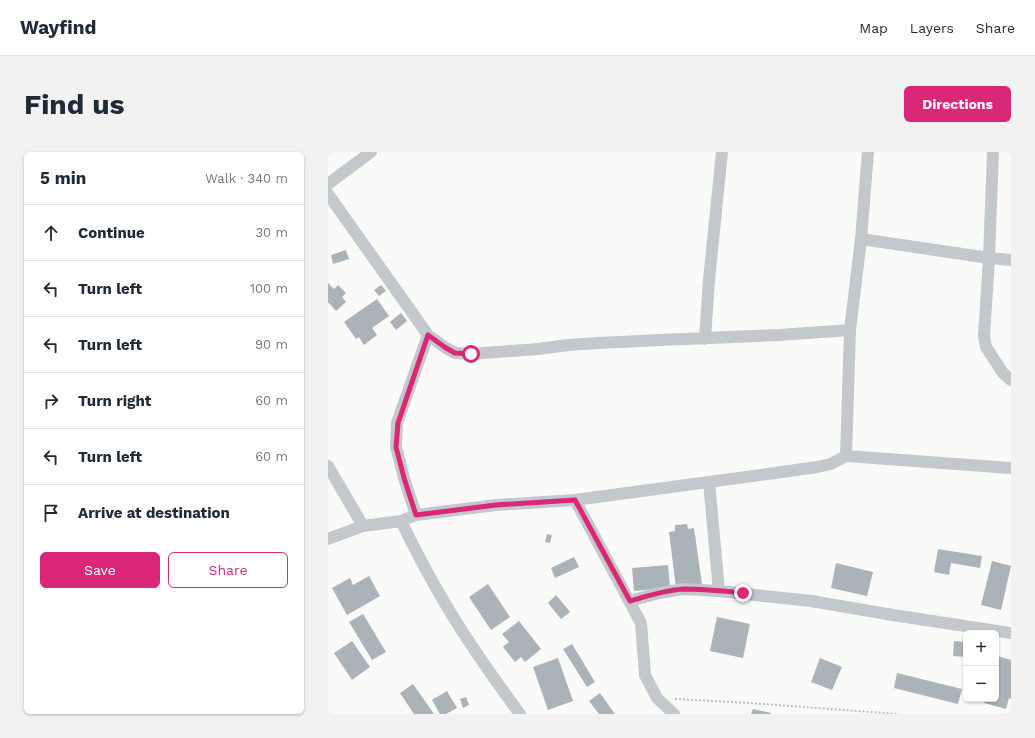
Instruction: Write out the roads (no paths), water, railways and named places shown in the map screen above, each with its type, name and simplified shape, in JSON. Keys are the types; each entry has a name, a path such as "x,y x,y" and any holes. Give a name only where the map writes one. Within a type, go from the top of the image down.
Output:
{"street":[{"path":"328,184 371,152"},
{"path":"705,339 709,280 722,152"},
{"path":"846,456 850,330 861,239 868,152"},
{"path":"993,152 984,336 986,347 1003,373 1011,380"},
{"path":"328,194 428,335 455,353 471,354 538,349 568,345 705,339 850,330"},
{"path":"861,239 988,258 1011,260"},
{"path":"416,515 396,447 398,423 428,335"},
{"path":"328,539 363,526 401,521 416,515 496,505 575,500 709,482 817,467 831,464 846,456 1011,468"},
{"path":"328,466 363,526"},
{"path":"709,482 719,590"},
{"path":"575,500 641,622 645,675 657,698 674,714"},
{"path":"401,521 420,561 446,606 494,679 520,714"},
{"path":"630,601 659,593 683,589 719,590 811,601 1011,633"}]}
